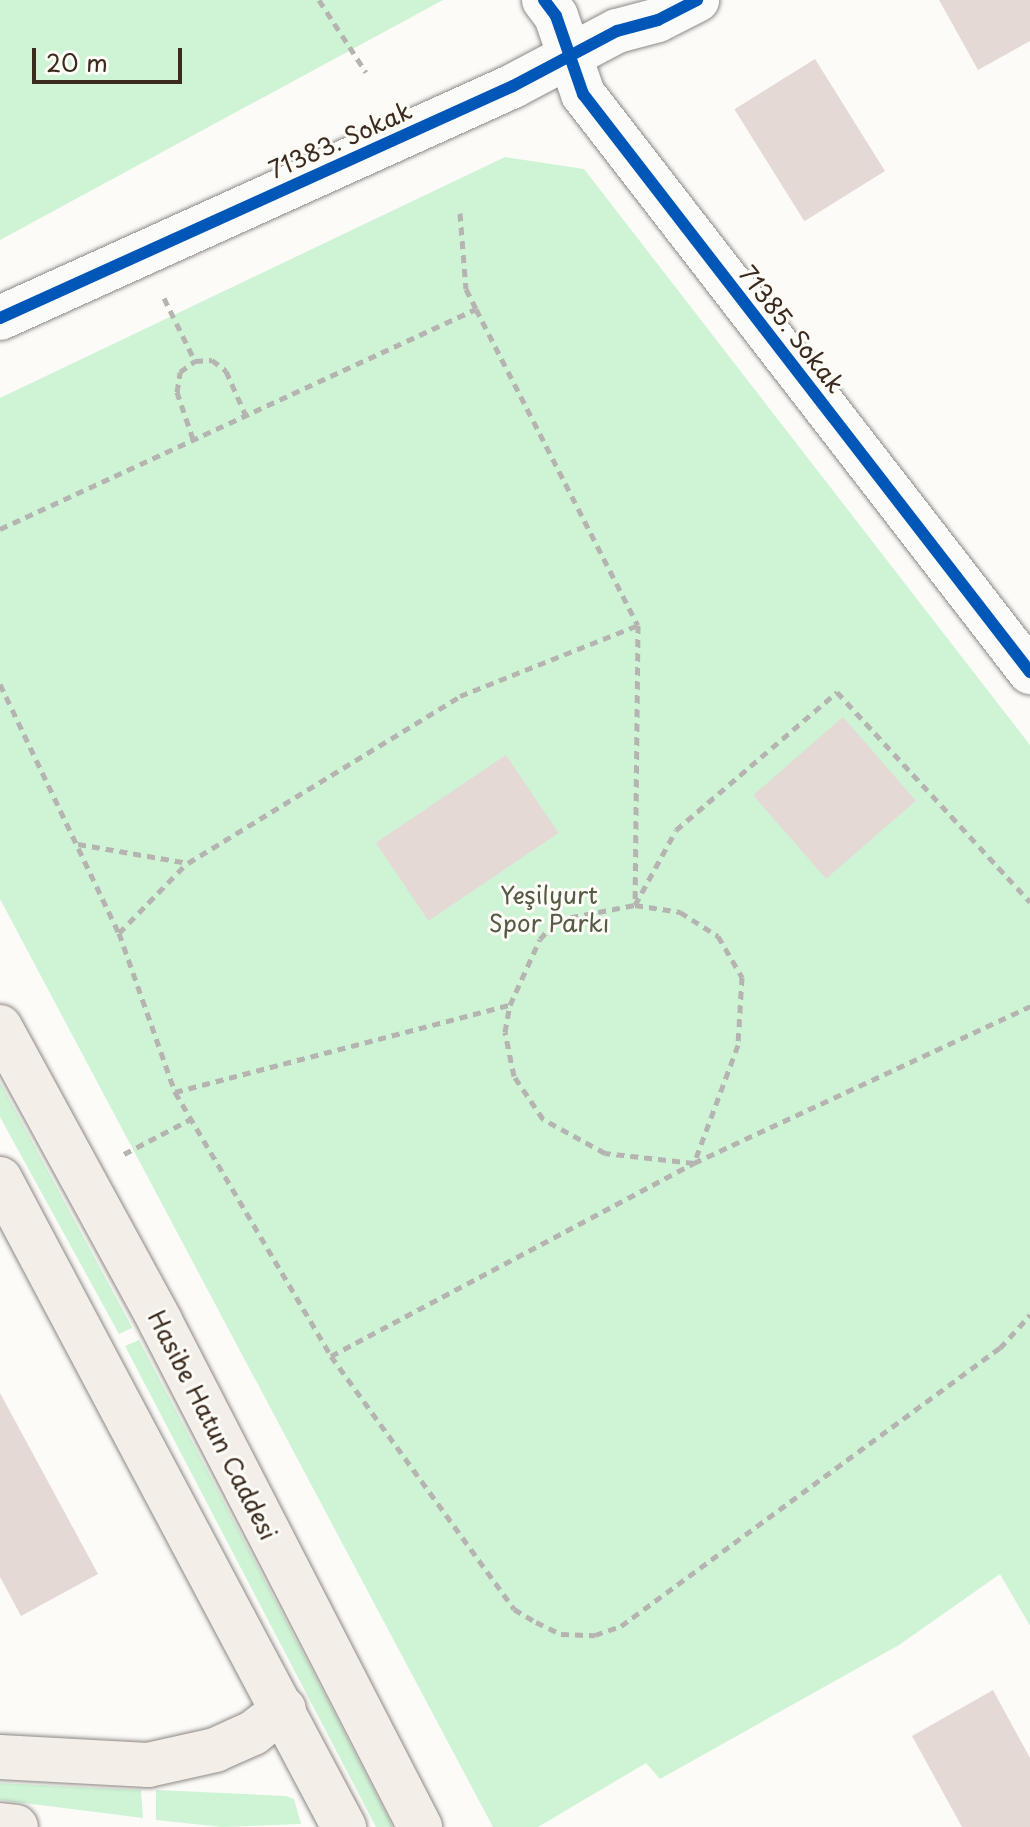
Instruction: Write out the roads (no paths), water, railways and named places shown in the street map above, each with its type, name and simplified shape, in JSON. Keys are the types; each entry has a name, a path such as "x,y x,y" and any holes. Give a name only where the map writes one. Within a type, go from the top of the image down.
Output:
{"main road":[{"name":"Hasibe Hatun Caddesi","path":"0,1027 160,1321 420,1827"},
{"path":"0,1179 344,1827"},
{"path":"0,1757 148,1765 215,1750 253,1733 284,1709"},
{"path":"0,1825 16,1827"}],"street":[{"name":"71385. Sokak","path":"544,0 556,16 583,94 1030,672"},
{"name":"71383. Sokak","path":"0,318 513,86 569,54 697,0"}],"park label":[{"name":"Yeşilyurt Spor Parkı","path":"549,909"}]}
